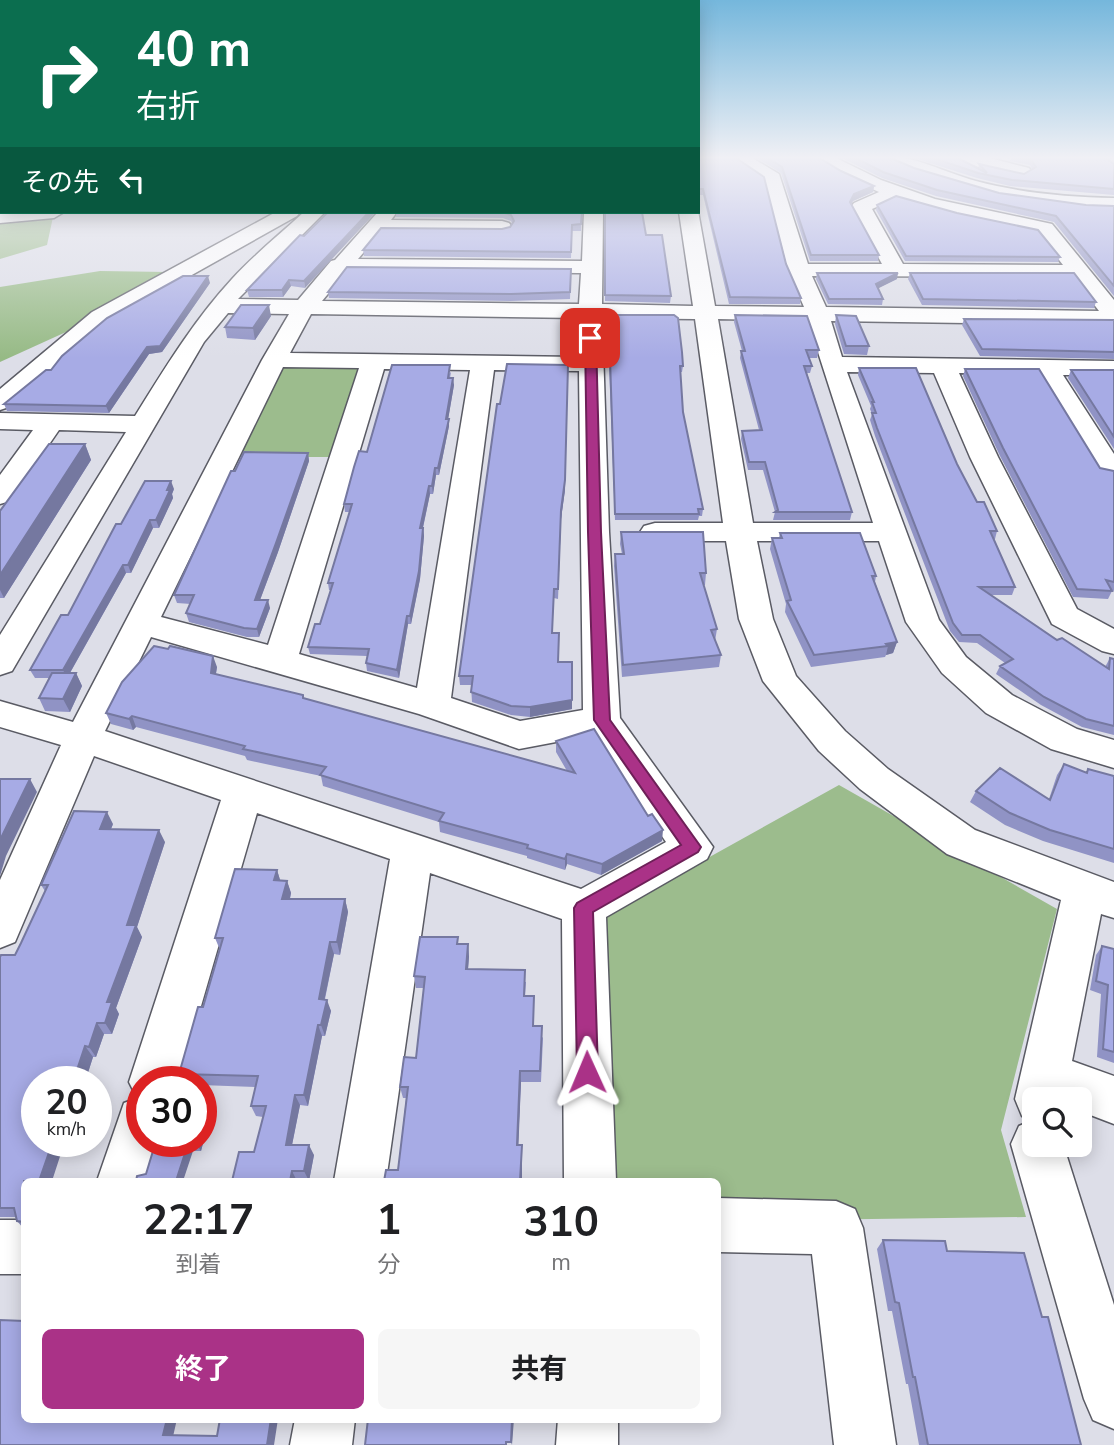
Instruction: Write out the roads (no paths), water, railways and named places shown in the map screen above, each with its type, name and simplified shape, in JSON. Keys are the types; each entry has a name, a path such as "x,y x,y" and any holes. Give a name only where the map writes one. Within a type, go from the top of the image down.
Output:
{"street":[{"path":"0,402 100,317 269,223"},
{"path":"0,663 141,424 194,340 220,306 272,250 302,223"},
{"path":"0,929 83,738 274,360 304,307 377,223"},
{"path":"496,266 502,223"},
{"path":"0,714 83,738 584,908 692,847 602,720 594,532 590,312 594,223"},
{"path":"691,223 756,619 781,681 832,741 874,779 961,842 1099,895 1042,1087"},
{"path":"786,223 799,270 817,312 832,364 923,622 954,665 999,704 1063,739 1114,754"},
{"path":"870,223 895,269"},
{"path":"987,223 1045,228 1114,316"},
{"path":"975,249 989,270"},
{"path":"338,265 592,267"},
{"path":"799,270 1079,271"},
{"path":"220,306 1114,316"},
{"path":"274,360 591,364"},
{"path":"280,660 374,361"},
{"path":"432,705 483,363"},
{"path":"832,364 1114,368"},
{"path":"943,366 984,457 1064,616 1114,643"},
{"path":"1045,367 1109,468 1114,469"},
{"path":"0,421 141,424"},
{"path":"0,495 51,423"},
{"path":"594,532 890,532"},
{"path":"141,623 432,705 519,735 602,720"},
{"path":"159,1066 243,794"},
{"path":"360,1178 412,851"},
{"path":"584,908 590,1178"},
{"path":"1092,1096 1114,1100"},
{"path":"124,1178 131,1157"},
{"path":"1041,1157 1114,1399"},
{"path":"721,1225 836,1228 865,1445"},
{"path":"0,1247 21,1247"},
{"path":"321,1445 324,1423"},
{"path":"587,1445 588,1423"}]}
